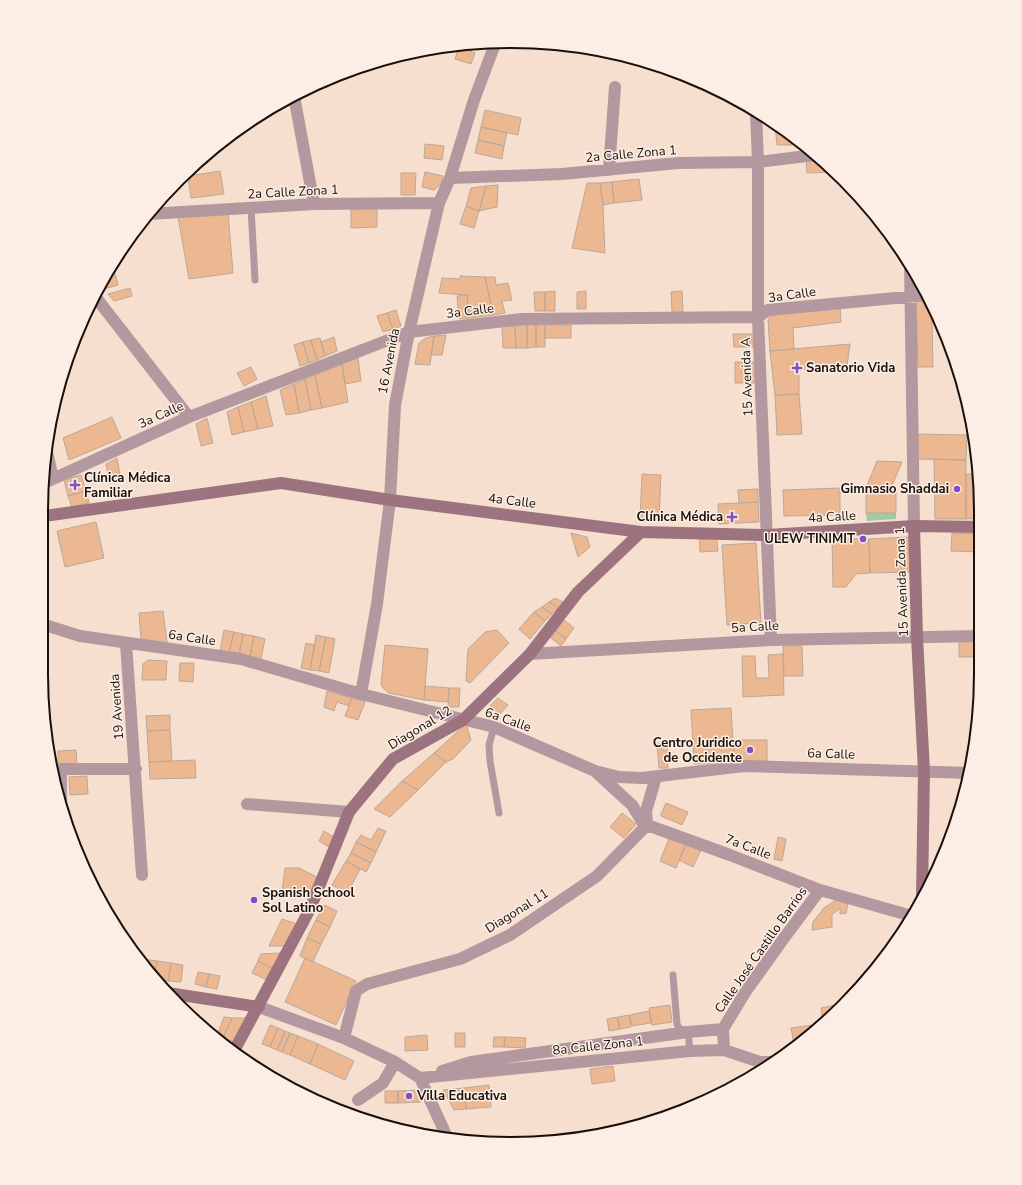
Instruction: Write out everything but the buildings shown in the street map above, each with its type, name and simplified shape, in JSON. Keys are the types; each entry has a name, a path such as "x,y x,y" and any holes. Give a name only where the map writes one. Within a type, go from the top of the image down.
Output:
{"main road":[{"name":"4a Calle","path":"48,515 281,482 390,500 641,532 767,534 914,526 974,527"},
{"name":"15 Avenida Zona 1","path":"914,526 917,637 924,771 922,886"},
{"name":"Diagonal 12","path":"237,1046 310,909 349,812 393,759 463,720 530,654 578,592 641,532"},
{"path":"178,995 259,1007"}],"street":[{"name":"16 Avenida","path":"361,694 377,604 390,500 395,405 409,332 439,203 450,178 474,100 493,49"},
{"path":"609,170 615,87"},
{"path":"295,102 314,204"},
{"name":"15 Avenida A","path":"756,119 758,162 758,317 771,640"},
{"name":"2a Calle Zona 1","path":"450,178 562,174 678,163 758,162 807,156"},
{"name":"2a Calle Zona 1","path":"157,214 314,204 439,203"},
{"name":"15 Avenida Zona 1","path":"911,278 914,526"},
{"name":"3a Calle","path":"49,481 189,417 409,332 522,319 758,317 768,310 921,296"},
{"path":"99,301 189,417"},
{"name":"6a Calle","path":"48,626 80,636 241,659 361,694 494,727 595,771 619,777 656,777 744,766 963,773"},
{"name":"5a Calle","path":"530,654 771,640 974,636"},
{"name":"19 Avenida","path":"126,643 136,769 142,875"},
{"path":"60,778 60,770 136,769"},
{"path":"595,771 632,805 643,823 647,825"},
{"path":"647,825 646,811 656,777"},
{"path":"247,804 349,812"},
{"name":"7a Calle","path":"647,825 820,890 907,914"},
{"name":"Diagonal 11","path":"344,1038 356,991 367,984 460,959 510,935 597,876 647,825"},
{"name":"Calle José Castillo Barrios","path":"724,1050 723,1029 746,991 820,890"},
{"path":"259,1007 344,1038 396,1062 420,1078 444,1132"},
{"name":"8a Calle Zona 1","path":"420,1078 471,1062 688,1032 723,1029"},
{"name":"8a Calle Zona 1","path":"420,1078 690,1051 724,1050 763,1062"},
{"path":"358,1100 383,1083 396,1062"}],"lane":[{"path":"251,208 255,280"},
{"path":"494,727 489,745 490,761 499,813"},
{"path":"673,976 676,1024 679,1028 688,1032 690,1051"}],"green space":[{"path":"866,513 896,513 896,519 867,521"}],"place":[{"name":"Sanatorio Vida","path":"797,368"},
{"name":"Clínica Médica Familiar","path":"75,485"},
{"name":"Gimnasio Shaddai","path":"957,489"},
{"name":"Clínica Médica","path":"732,517"},
{"name":"ULEW TINIMIT","path":"863,539"},
{"name":"Centro Juridico de Occidente","path":"750,750"},
{"name":"Spanish School Sol Latino","path":"254,900"},
{"name":"Villa Educativa","path":"409,1096"}]}
